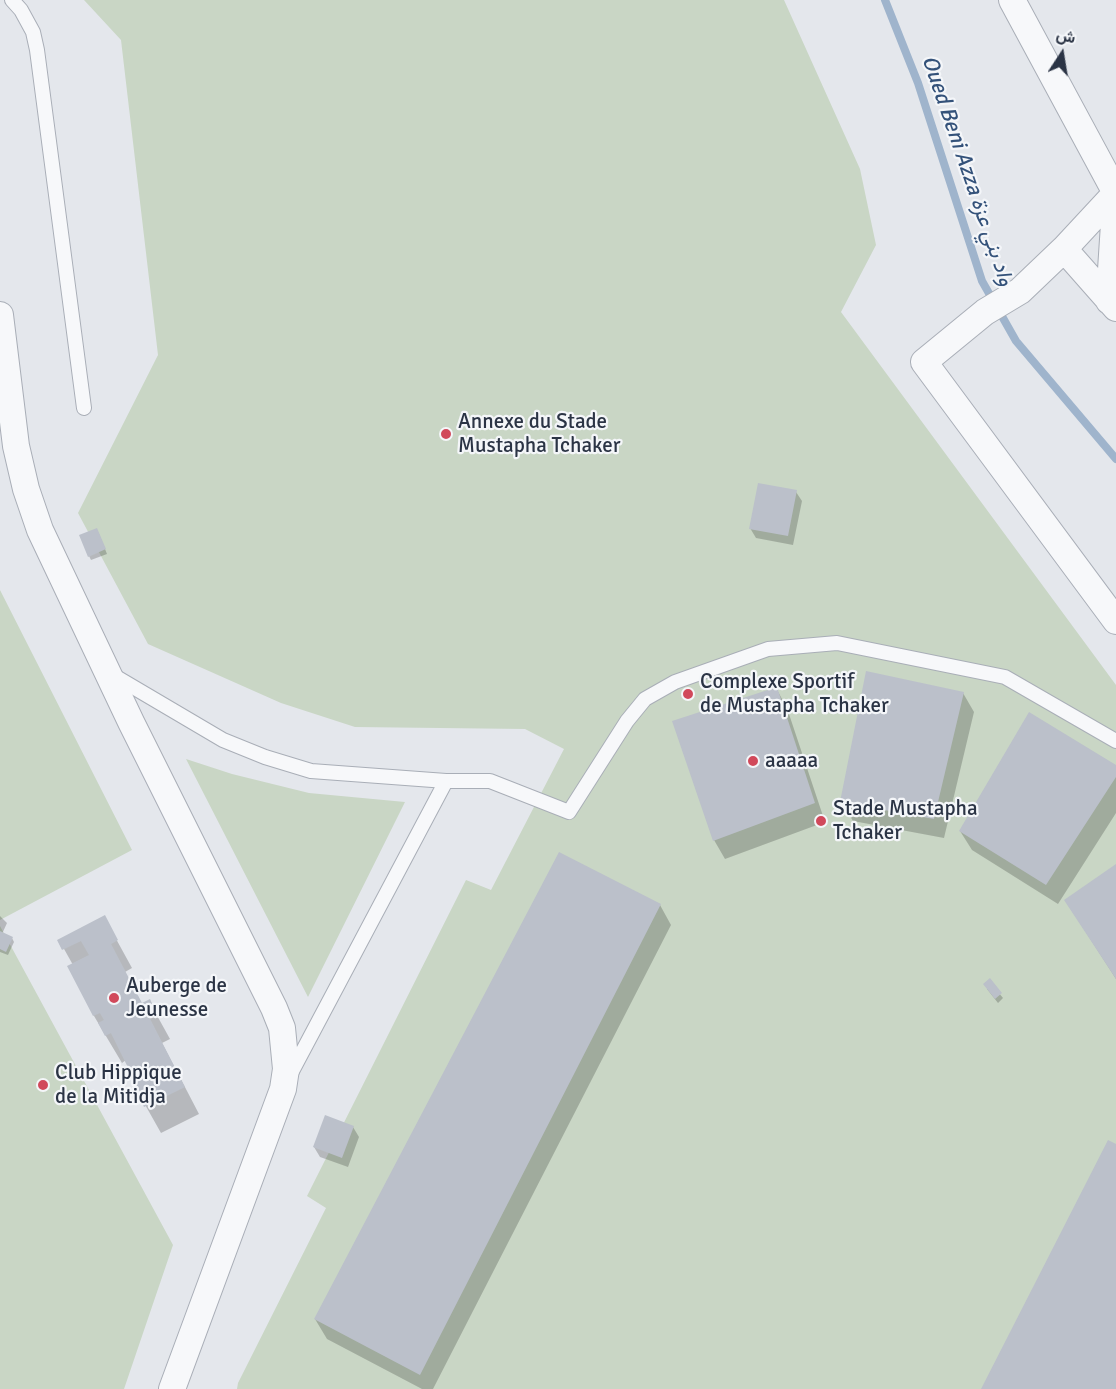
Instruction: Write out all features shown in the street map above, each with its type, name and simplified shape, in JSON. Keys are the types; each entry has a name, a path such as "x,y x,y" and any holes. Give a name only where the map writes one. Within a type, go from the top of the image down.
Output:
{"street":[{"path":"1012,0 1116,193 1113,305"},
{"path":"1116,193 1064,249 1020,291 985,312 924,362 1116,621"},
{"path":"1064,249 1113,305"},
{"path":"0,315 16,446 26,489 40,530 282,1028 286,1069 283,1089 174,1385"}],"lane":[{"path":"12,0 21,10 33,32 37,50 84,408"},
{"path":"107,671 223,740 265,757 311,771 446,781 490,781 569,812 627,721 645,699 675,682 768,649 837,643 1005,677 1116,741"},
{"path":"283,1089 446,781"}],"green space":[{"name":"Complexe Sportif de Mustapha Tchaker","path":"84,0 784,0 860,169 876,245 841,312 1116,685 1116,1389 237,1389 326,1208 307,1196 466,880 491,890 564,749 525,729 355,727 281,703 148,644 78,513 158,355 121,40"},
{"path":"0,590 132,850 0,920"},
{"path":"186,759 232,774 309,793 405,802 308,997"},
{"name":"Club Hippique de la Mitidja","path":"0,926 173,1245 124,1389 0,1389"}],"building":[{"path":"758,483 797,490 788,536 749,529"},
{"path":"97,528 106,549 88,557 79,535"},
{"path":"866,671 964,692 934,819 840,802"},
{"path":"777,687 815,803 713,841 672,721"},
{"path":"1029,712 1116,765 1116,777 1046,885 959,831"},
{"path":"559,852 661,904 420,1375 314,1319"},
{"path":"1116,864 1116,979 1064,900"},
{"path":"105,915 118,940 111,944 142,1003 150,999 156,1012 148,1015 185,1087 144,1107 137,1093 140,1092 111,1033 105,1036 98,1023 104,1020 100,1013 93,1016 67,966 89,955 81,941 62,950 57,940"},
{"path":"0,931 13,937 6,952 0,949"},
{"path":"990,978 1002,993 995,999 983,984"},
{"path":"325,1115 354,1126 342,1158 313,1147"},
{"path":"1108,1140 1116,1144 1116,1389 981,1389"}],"waterway":[{"name":"Oued Beni Azza واد بني عزة","path":"885,0 918,83 982,281 1016,341 1116,459"}],"place":[{"name":"Annexe du Stade Mustapha Tchaker","path":"446,434"},
{"name":"Complexe Sportif de Mustapha Tchaker","path":"688,694"},
{"name":"aaaaa","path":"753,761"},
{"name":"Stade Mustapha Tchaker","path":"821,821"},
{"name":"Auberge de Jeunesse","path":"114,998"},
{"name":"Club Hippique de la Mitidja","path":"43,1085"}]}
